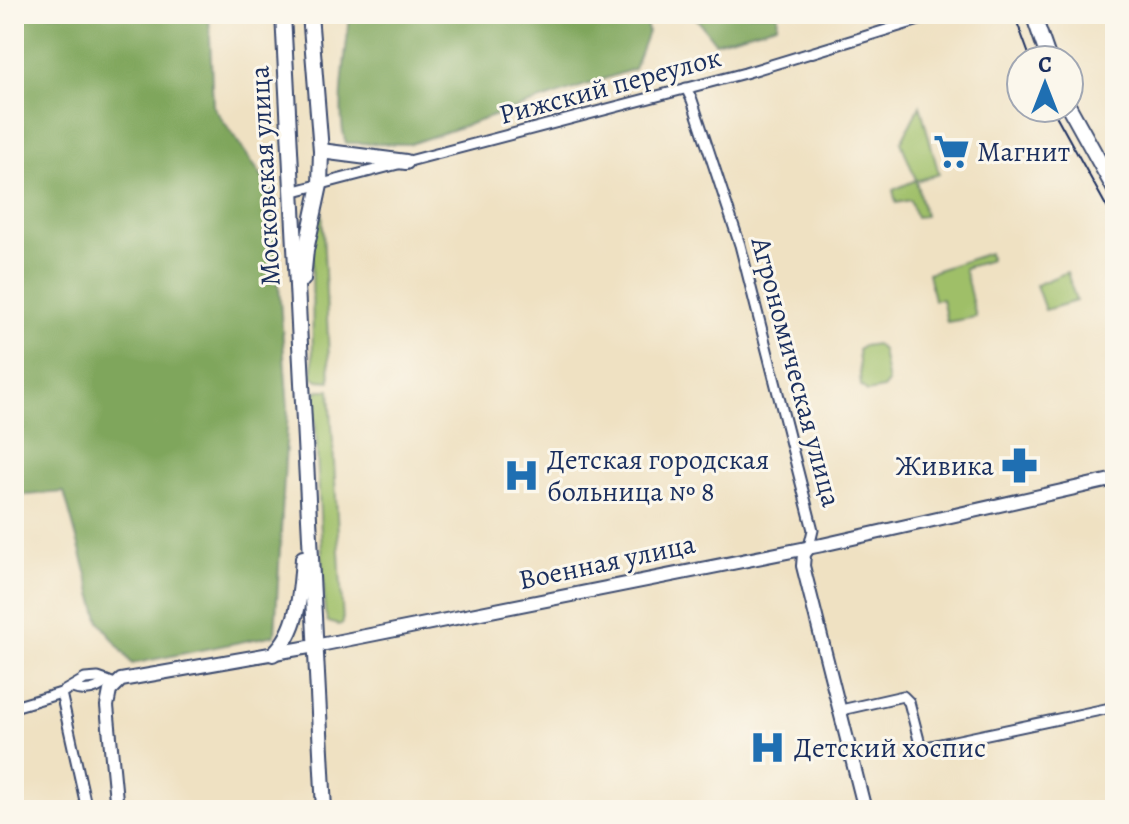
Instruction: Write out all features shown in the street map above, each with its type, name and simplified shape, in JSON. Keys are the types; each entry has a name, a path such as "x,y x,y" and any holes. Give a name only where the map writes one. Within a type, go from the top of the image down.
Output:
{"main road":[{"name":"Московская улица","path":"283,14 324,810"},
{"name":"Московская улица","path":"299,335 306,250 320,185 321,151 310,14"},
{"path":"1033,14 1043,44"},
{"path":"1078,124 1115,190"},
{"path":"321,151 406,162"},
{"path":"273,654 286,640 301,595 304,542 309,530"}],"street":[{"name":"Рижский переулок","path":"291,192 686,88 939,14"},
{"name":"Агрономическая улица","path":"686,88 748,274 813,530 803,566 865,810"},
{"name":"Военная улица","path":"72,688 88,690 121,680 315,646 809,547 1115,479"},
{"name":"Военная улица","path":"72,688 85,679 98,678 111,682"},
{"path":"111,682 107,706 117,810"},
{"path":"14,707 72,688"},
{"path":"61,693 87,810"},
{"path":"841,710 903,696 909,702 921,748 1115,707"}],"green space":[{"path":"14,14 209,14 213,106 272,191 288,409 275,635 132,664 100,622 64,492 14,496"},
{"path":"350,14 644,14 648,32 634,69 410,144 346,143 342,98"},
{"path":"693,14 778,14 777,25 715,42"},
{"path":"920,105 939,174 916,181 925,216 916,217 910,200 896,203 893,190 916,180 901,142"},
{"path":"322,208 330,381 318,380 313,376 312,248"},
{"path":"989,253 991,260 964,268 976,317 947,322 942,299 934,300 928,273"},
{"path":"1067,272 1076,301 1045,310 1036,285"},
{"path":"876,344 882,350 888,383 883,389 867,392 861,386 858,350"},
{"path":"319,390 330,390 343,623 339,625 328,622 325,612 314,395"}],"tram line":[{"path":"1014,14 1025,44"},
{"path":"1061,124 1115,222"}],"place":[{"name":"Магнит","path":"951,152"},
{"name":"Живика","path":"1020,466"},
{"name":"Детская городская больница № 8","path":"521,476"},
{"name":"Детский хоспис","path":"768,748"}]}
